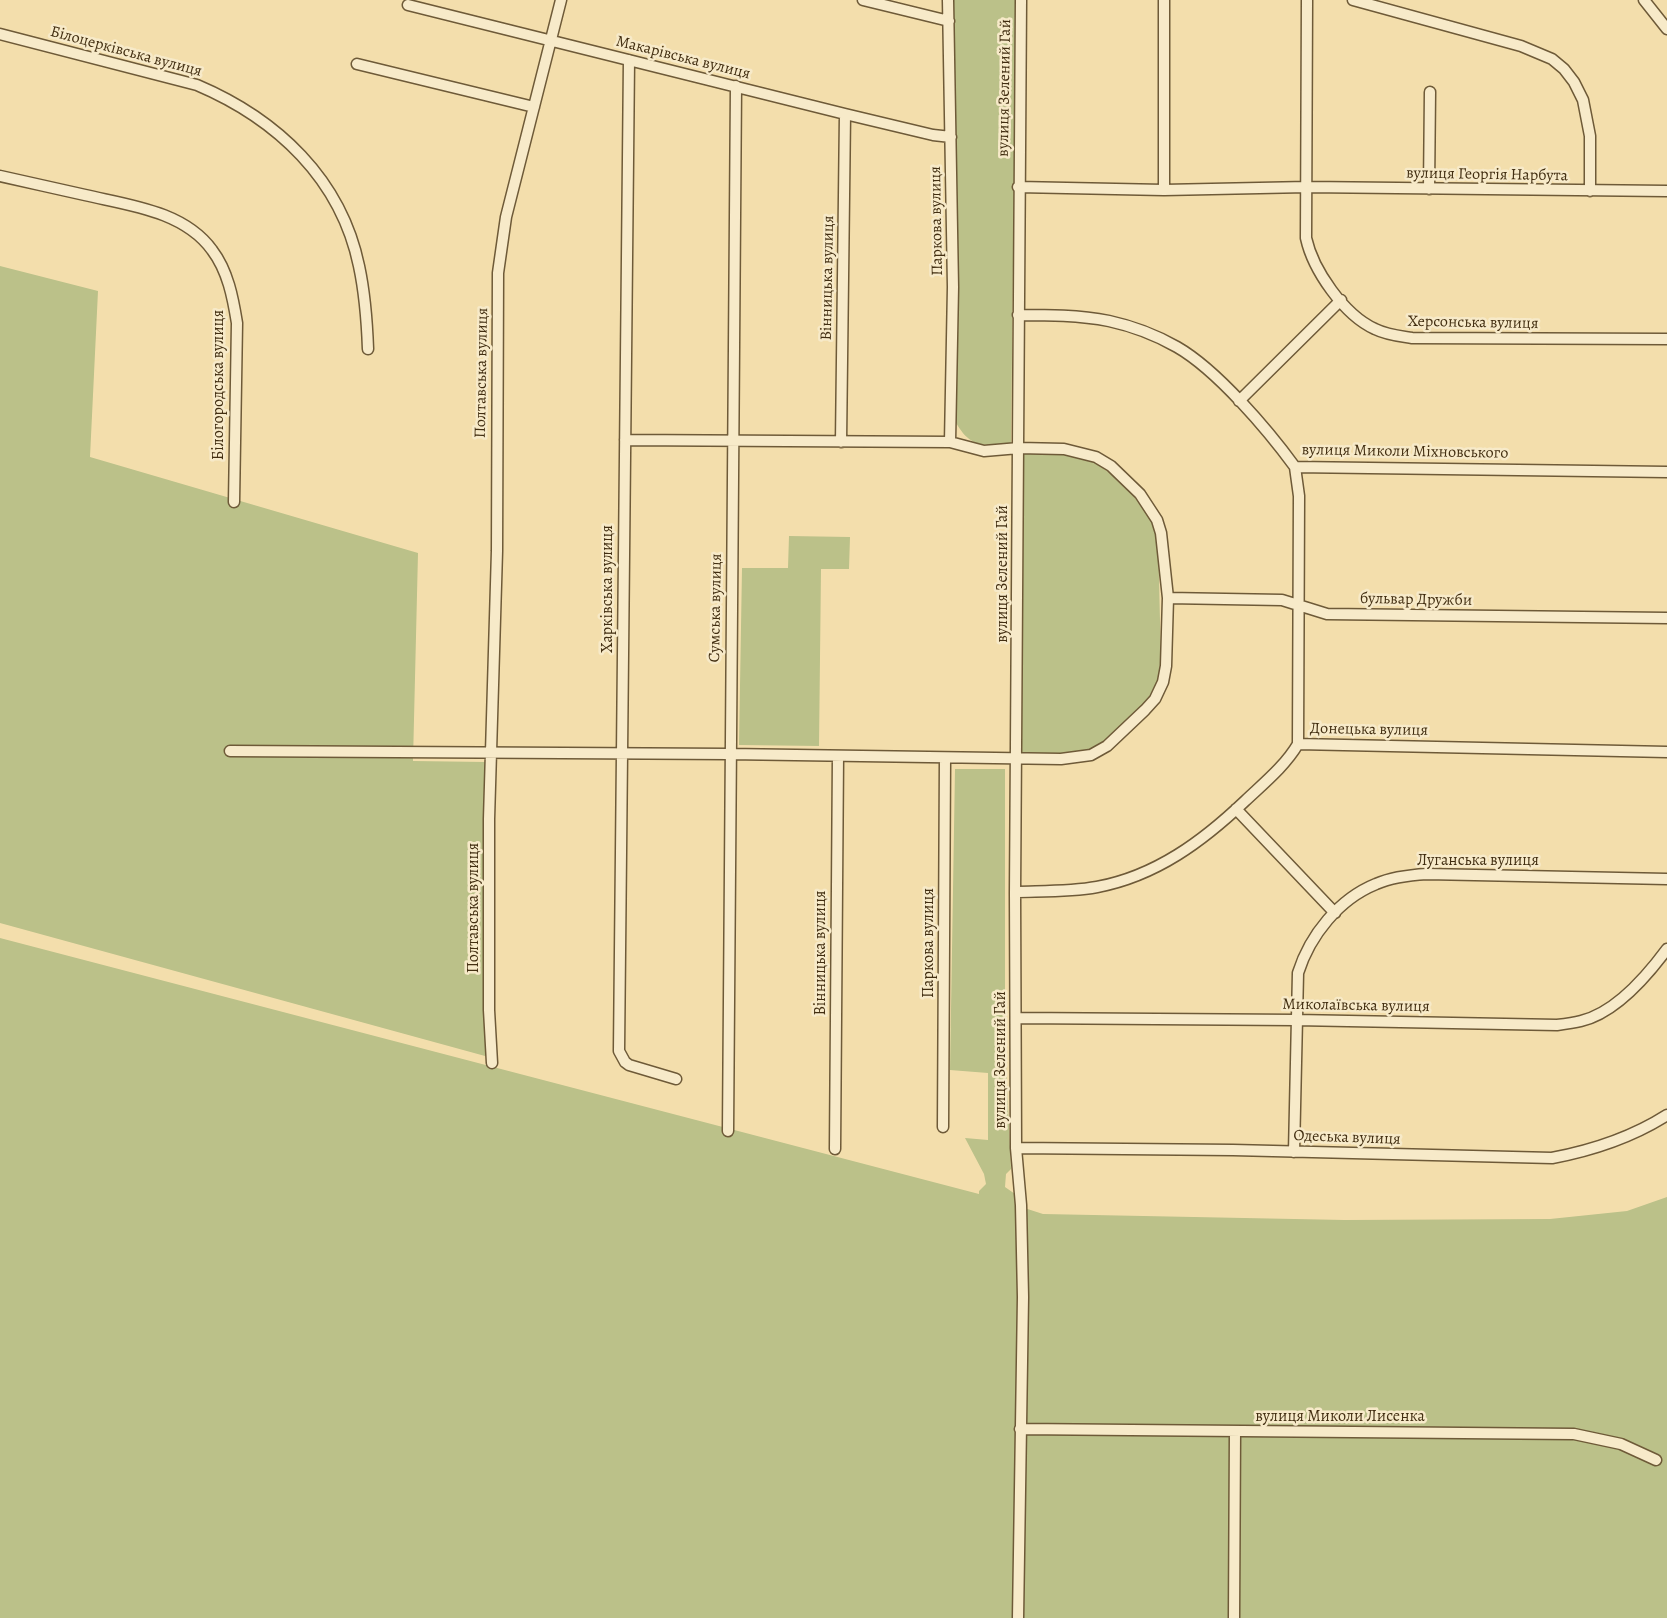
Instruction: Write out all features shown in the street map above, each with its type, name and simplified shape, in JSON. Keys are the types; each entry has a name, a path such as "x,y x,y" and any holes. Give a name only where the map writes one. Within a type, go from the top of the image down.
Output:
{"street":[{"name":"Полтавська вулиця","path":"492,1063 489,1010 490,753 497,550 498,273 506,218 561,0"},
{"path":"862,0 949,21"},
{"name":"Паркова вулиця","path":"948,0 953,287 950,442"},
{"name":"вулиця Зелений Гай","path":"1018,1618 1023,1297 1021,1204 1016,1148 1015,892 1021,0"},
{"path":"1164,0 1164,190"},
{"path":"1306,0 1307,188"},
{"path":"1353,0 1538,51 1552,59 1574,82 1583,100 1590,136 1590,191"},
{"path":"1644,0 1667,29"},
{"name":"Макарівська вулиця","path":"408,5 845,114 933,135 951,137"},
{"name":"Білоцерківська вулиця","path":"0,34 197,85 250,113 288,142 325,183 344,219 359,264 366,305 368,349"},
{"name":"Харківська вулиця","path":"629,60 619,1051 629,1065 676,1079"},
{"path":"357,64 534,107"},
{"name":"Сумська вулиця","path":"728,1131 729,754 736,86"},
{"path":"1429,189 1430,92"},
{"name":"Вінницька вулиця","path":"842,442 845,114"},
{"name":"Білогородська вулиця","path":"0,176 159,213 196,234 212,249 224,271 233,298 237,323 234,502"},
{"name":"вулиця Георгія Нарбута","path":"1018,187 1164,190 1307,188 1667,191"},
{"name":"Херсонська вулиця","path":"1307,188 1306,230 1310,253 1318,271 1341,300 1374,329 1392,336 1412,338 1667,339"},
{"path":"1239,401 1341,300"},
{"name":"вулиця Миколи Міхновського","path":"1018,315 1084,317 1109,321 1178,347 1239,401 1279,445 1295,467 1667,472"},
{"path":"230,751 729,754 1061,759 1091,755 1107,746 1155,699 1166,666 1168,598 1161,533 1157,520 1140,494 1111,466 1096,457 1064,449 1019,448 984,451 950,442 625,440"},
{"path":"1295,467 1299,496 1298,744"},
{"name":"бульвар Дружби","path":"1168,598 1282,600 1327,614 1667,618"},
{"name":"Донецька вулиця","path":"1015,892 1095,887 1140,876 1162,866 1185,851 1236,809 1283,764 1298,744 1667,752"},
{"name":"Вінницька вулиця","path":"835,1149 838,756"},
{"name":"Паркова вулиця","path":"943,1127 945,758"},
{"path":"1236,809 1335,913"},
{"name":"Луганська вулиця","path":"1294,1152 1298,973 1303,956 1318,931 1335,913 1363,890 1407,875 1667,879"},
{"name":"Миколаївська вулиця","path":"1016,1018 1557,1025 1582,1021 1611,1007 1634,988 1667,949"},
{"name":"Одеська вулиця","path":"1016,1148 1552,1158 1615,1142 1667,1115"},
{"name":"вулиця Миколи Лисенка","path":"1020,1430 1574,1434 1621,1444 1656,1460"},
{"path":"1234,1618 1235,1431"}],"green space":[{"path":"952,0 1016,0 1011,444 984,445 972,441 955,421 955,113"},
{"path":"0,266 98,291 90,457 418,553 413,761 486,762 485,1056 0,923"},
{"path":"1019,448 1060,448 1079,454 1107,471 1133,495 1143,508 1158,535 1161,664 1157,682 1147,702 1103,743 1082,753 1017,760"},
{"path":"789,536 850,537 849,569 821,569 819,746 739,745 742,568 788,568"},
{"path":"955,769 1005,769 1005,1041 1011,1169 1006,1174 1005,1187 1015,1194 1015,1205 1043,1214 1345,1220 1550,1219 1627,1211 1667,1197 1667,1618 0,1618 0,938 979,1194 986,1184 984,1174 965,1138 988,1140 988,1073 950,1070"}]}
